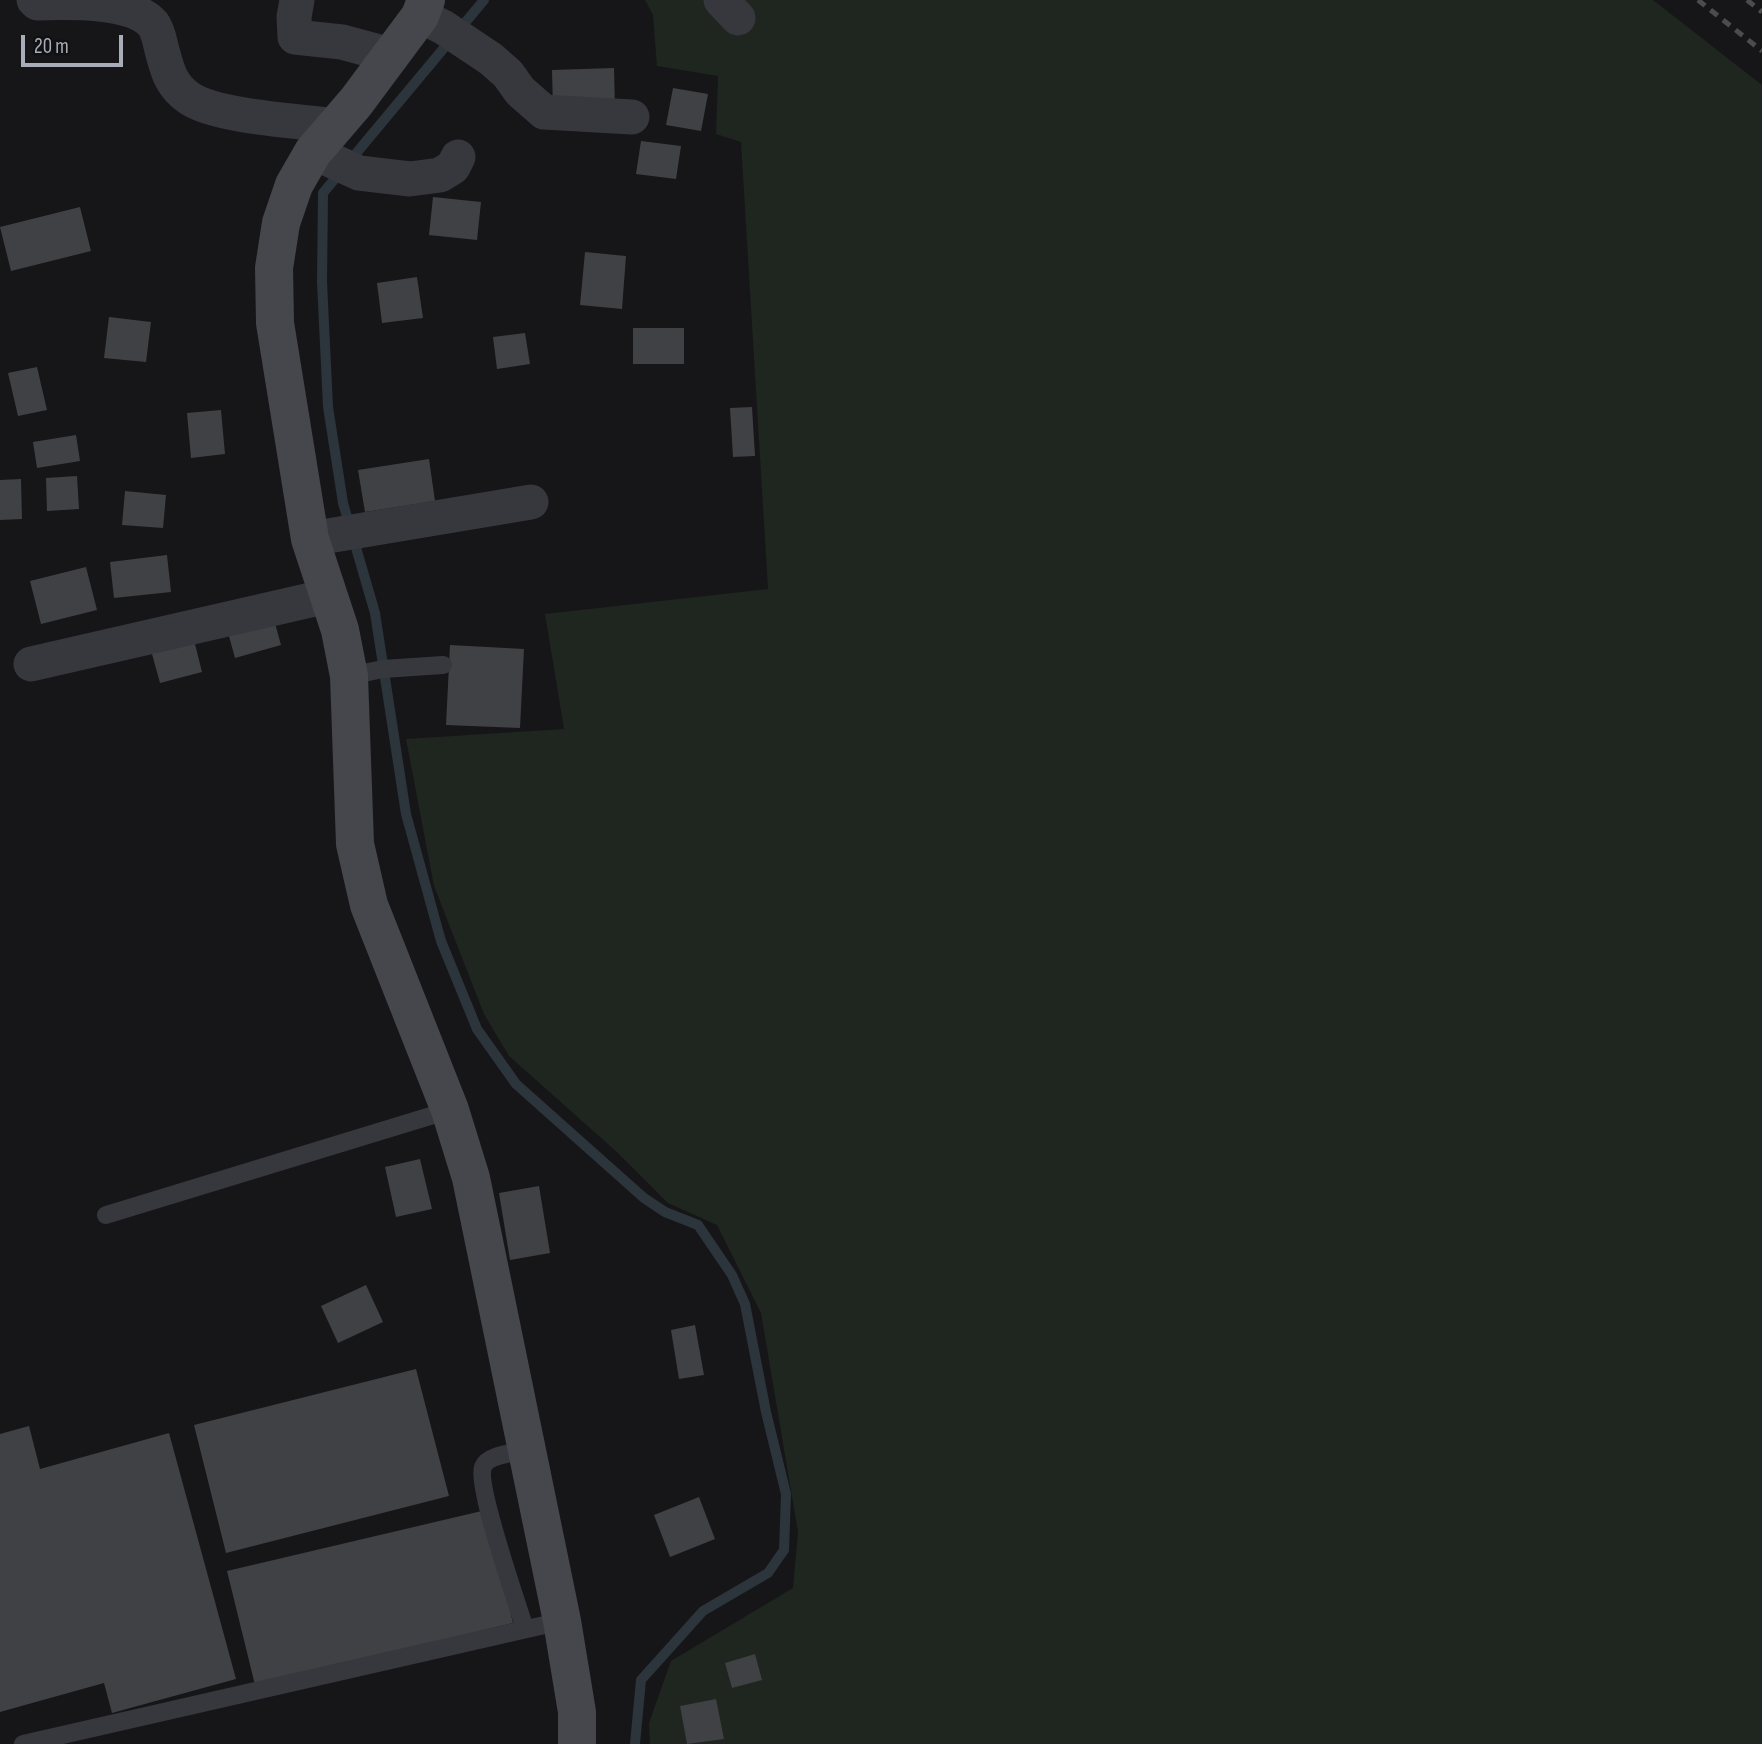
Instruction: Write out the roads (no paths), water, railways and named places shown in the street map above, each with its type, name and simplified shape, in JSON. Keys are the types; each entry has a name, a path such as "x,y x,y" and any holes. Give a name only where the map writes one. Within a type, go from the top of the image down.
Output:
{"street":[{"path":"34,0 37,3 101,1 139,9 154,24 158,33 169,78 192,100 335,153 382,177 410,179 440,175 453,167 458,157"},
{"path":"297,0 295,37 342,42 390,55"},
{"path":"577,1744 577,1713 562,1621 471,1178 450,1110 369,905 355,844 366,673 340,630 328,596 329,536 275,323 274,268 281,223 294,185 335,153 390,55 430,14 508,74 520,92 544,112 632,117"},
{"path":"329,536 531,502"},
{"path":"31,664 328,596"}],"lane":[{"path":"366,673 407,666 443,665"},
{"path":"106,1215 450,1110"},
{"path":"525,1629 483,1493 482,1468 489,1459 527,1451"},
{"path":"23,1744 562,1621"}],"waterway":[{"path":"484,0 323,193 322,282 328,407 343,503 375,613 406,814 441,941 477,1029 516,1084 644,1198 665,1212 698,1225 732,1275 745,1304 766,1412 786,1494 784,1550 768,1573 703,1611 641,1680 635,1744"}],"railway":[{"path":"1698,0 1762,51"},
{"path":"1747,0 1762,12"}]}
